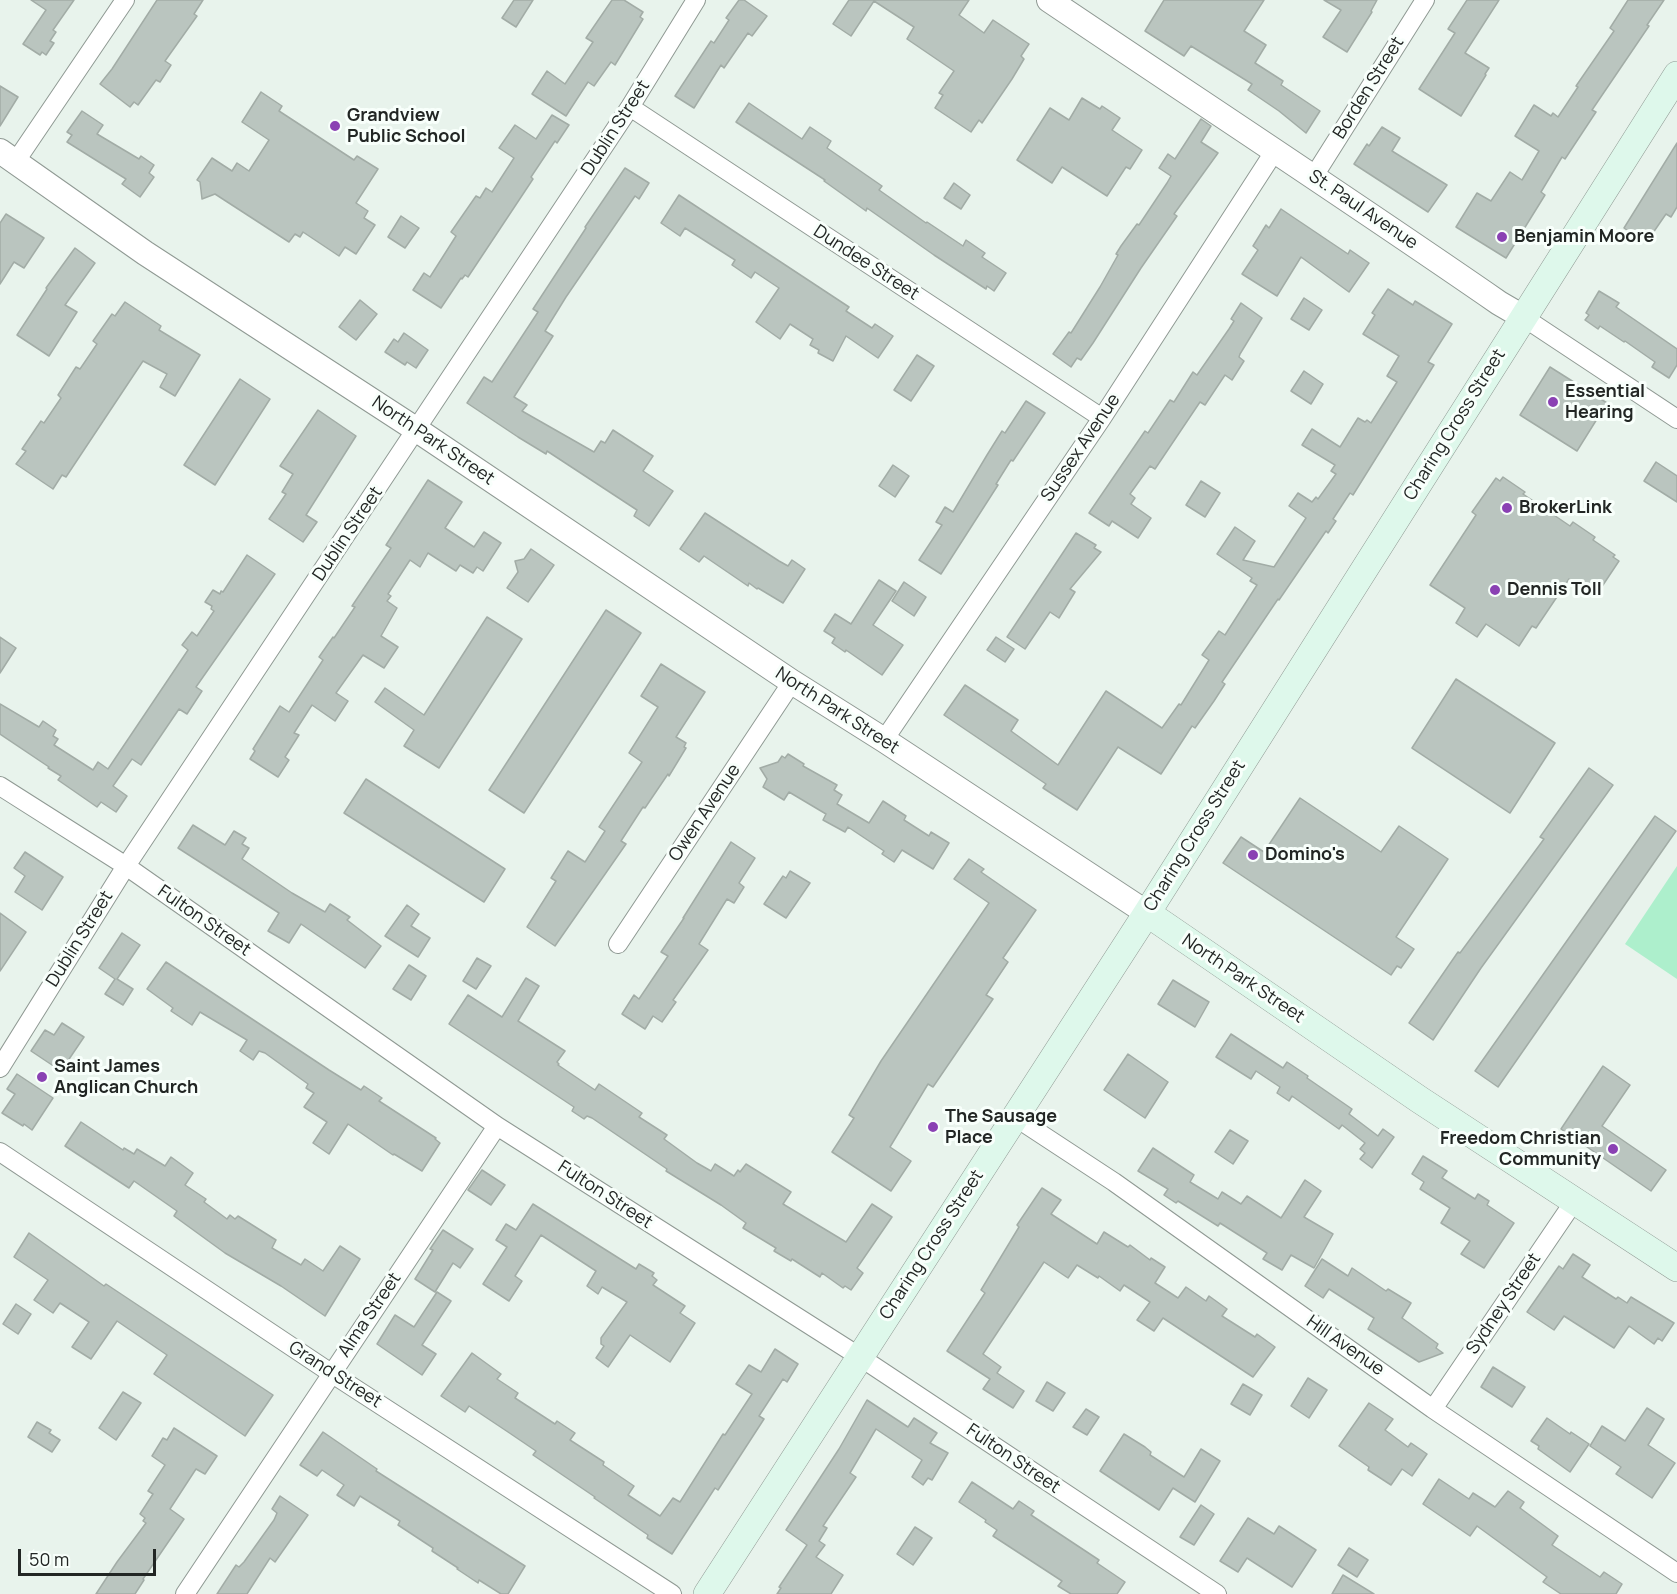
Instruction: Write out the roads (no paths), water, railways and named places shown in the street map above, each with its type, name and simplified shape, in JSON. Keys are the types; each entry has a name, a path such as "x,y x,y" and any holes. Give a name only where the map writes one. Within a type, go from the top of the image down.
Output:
{"main road":[{"name":"Charing Cross Street","path":"707,1594 1147,913 1677,75"},
{"name":"North Park Street","path":"1147,913 1420,1100 1677,1268"}],"street":[{"path":"8,156 125,0"},
{"name":"St. Paul Avenue","path":"1049,0 1274,152 1314,176 1498,303 1523,317 1677,419"},
{"name":"Borden Street","path":"1314,176 1425,0"},
{"name":"Dublin Street","path":"0,1068 126,866 630,107 690,2"},
{"name":"Dundee Street","path":"630,107 1102,418"},
{"name":"Sussex Avenue","path":"884,740 1102,418 1274,152"},
{"name":"North Park Street","path":"8,156 146,253 417,430 792,682 1147,913"},
{"name":"Owen Avenue","path":"618,944 792,682"},
{"name":"Fulton Street","path":"0,786 126,866 497,1126 860,1357 1216,1594"},
{"name":"Hill Avenue","path":"1015,1117 1114,1182 1433,1409 1677,1573"},
{"name":"Alma Street","path":"185,1594 497,1126"},
{"name":"Grand Street","path":"0,1152 331,1373 672,1594"},
{"name":"Sydney Street","path":"1433,1409 1575,1200"}],"place":[{"name":"Grandview Public School","path":"335,126"},
{"name":"Benjamin Moore","path":"1502,237"},
{"name":"Essential Hearing","path":"1553,402"},
{"name":"BrokerLink","path":"1507,508"},
{"name":"Dennis Toll","path":"1495,590"},
{"name":"Domino's","path":"1253,855"},
{"name":"Saint James Anglican Church","path":"42,1077"},
{"name":"The Sausage Place","path":"933,1127"},
{"name":"Freedom Christian Community","path":"1613,1149"}]}
